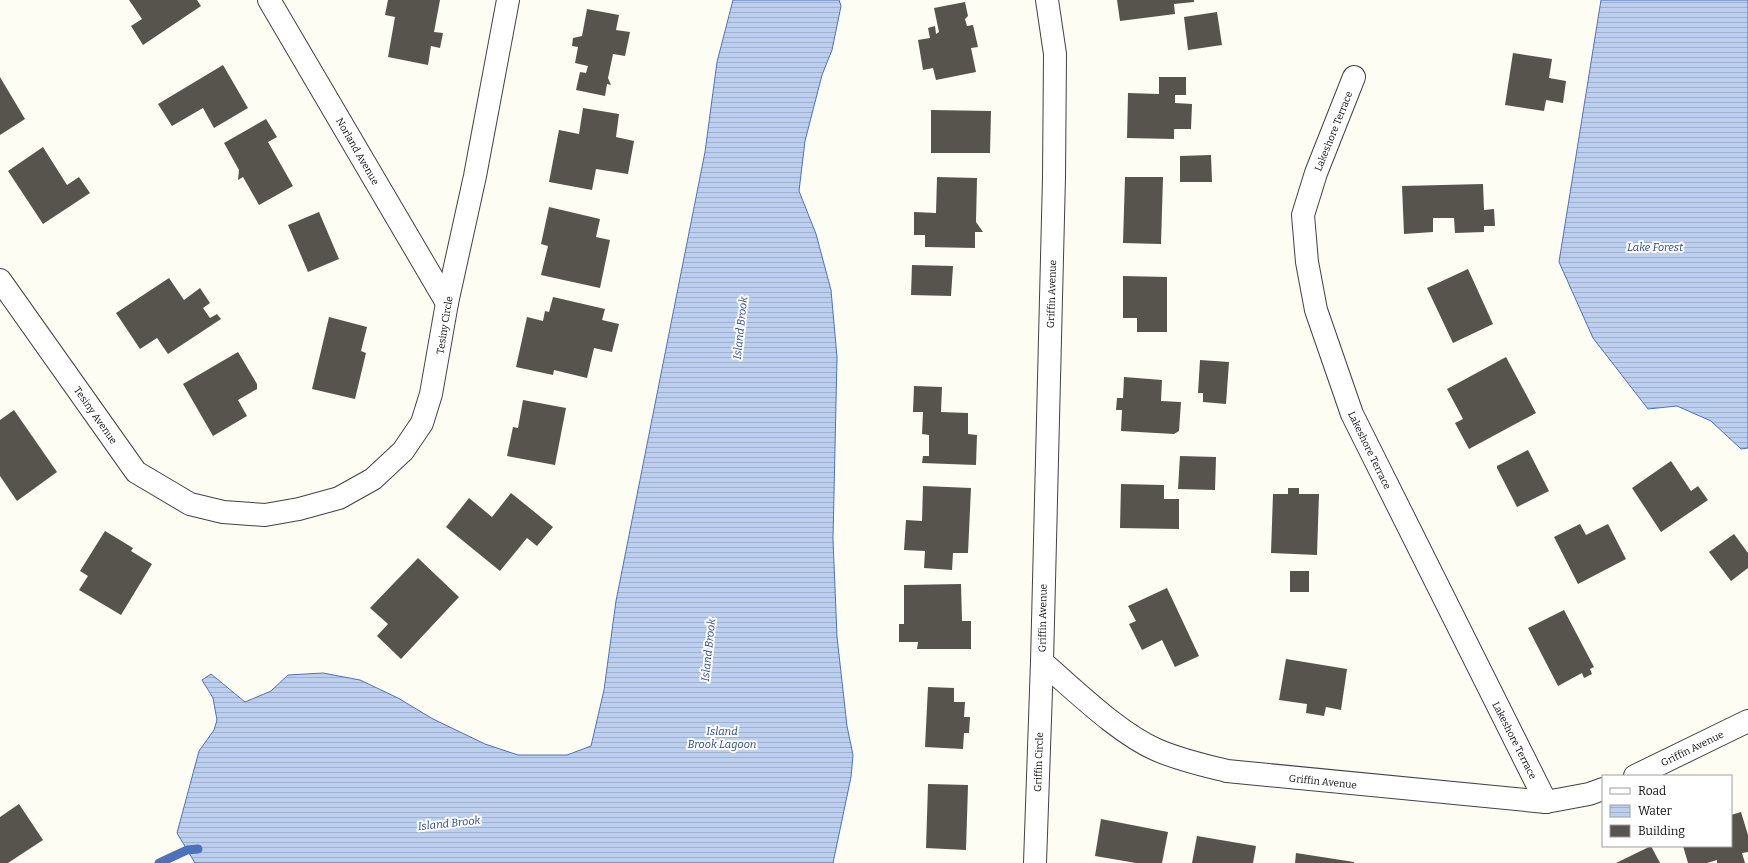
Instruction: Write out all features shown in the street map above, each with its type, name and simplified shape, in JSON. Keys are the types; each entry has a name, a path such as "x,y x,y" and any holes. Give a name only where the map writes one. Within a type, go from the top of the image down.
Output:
{"street":[{"name":"Norland Avenue","path":"269,0 447,303"},
{"name":"Tesiny Circle","path":"223,512 265,515 299,509 339,498 373,479 403,451 422,423 431,394 447,303 475,176 508,0"},
{"name":"Griffin Avenue","path":"1047,0 1055,62 1054,177 1042,662 1122,730 1156,750 1186,761 1227,771 1546,802 1589,794 1602,789"},
{"name":"Lakeshore Terrace","path":"1354,77 1316,173 1303,215 1307,262 1316,310 1352,414 1546,802"},
{"name":"Tesiny Avenue","path":"0,280 136,472 190,504 223,512"},
{"name":"Griffin Circle","path":"1035,863 1042,662"},
{"name":"Griffin Avenue","path":"1637,775 1748,720"}],"water":[{"name":"Island Brook Lagoon","path":"733,0 839,0 841,6 832,50 822,75 805,141 799,191 816,234 831,290 837,357 833,539 837,637 847,726 853,755 851,777 833,863 195,863 177,833 199,751 214,730 217,720 213,698 202,680 211,674 245,702 271,691 288,675 323,673 360,680 398,698 433,719 485,744 518,755 567,755 591,746 604,690 616,601 705,152 717,62"},
{"name":"Lake Forest","path":"1601,0 1748,0 1748,448 1741,449 1711,421 1677,406 1648,409 1593,338 1559,262"}],"building":[{"path":"129,0 197,0 201,6 143,45 131,26 142,19"},
{"path":"388,0 440,0 434,32 443,33 440,48 431,46 428,65 388,57 395,17 385,15"},
{"path":"1117,0 1194,0 1194,2 1174,4 1175,14 1120,21"},
{"path":"965,2 968,16 965,19 967,26 973,25 978,47 971,48 976,72 936,80 933,68 923,70 918,40 930,38 928,28 935,26 936,34 939,32 934,8"},
{"path":"587,9 619,15 616,30 630,32 625,56 613,54 608,78 611,85 607,84 605,96 576,90 580,72 586,73 588,66 575,63 578,47 572,46 573,38 582,36"},
{"path":"1217,12 1222,45 1188,50 1184,17"},
{"path":"1513,53 1552,59 1549,78 1566,81 1563,103 1546,100 1544,111 1505,105"},
{"path":"223,65 248,108 214,128 203,108 172,126 158,104"},
{"path":"0,77 25,119 0,135"},
{"path":"1159,77 1186,77 1186,95 1175,95 1175,103 1192,104 1191,129 1174,129 1174,139 1127,138 1128,93 1159,94"},
{"path":"583,108 619,114 616,137 634,141 628,174 596,169 592,190 549,182 559,130 579,134"},
{"path":"931,110 991,111 990,153 931,153"},
{"path":"266,119 277,137 268,142 293,186 259,205 243,177 238,180 239,170 224,143"},
{"path":"43,147 67,185 79,177 90,193 43,224 8,171"},
{"path":"1211,155 1212,182 1180,182 1180,156"},
{"path":"937,177 977,178 976,222 983,232 975,232 975,248 925,247 925,235 914,235 914,212 936,213"},
{"path":"1125,177 1163,177 1161,244 1123,243"},
{"path":"1483,184 1484,210 1494,209 1495,226 1484,226 1484,232 1455,233 1454,218 1433,218 1433,232 1404,234 1402,186"},
{"path":"549,207 600,219 596,237 610,240 600,288 541,275 548,246 541,244"},
{"path":"319,212 339,259 308,272 288,225"},
{"path":"912,265 953,266 951,296 911,295"},
{"path":"1468,269 1493,324 1453,343 1427,288"},
{"path":"1123,276 1167,277 1167,332 1137,332 1137,318 1123,318"},
{"path":"169,278 184,300 200,288 210,303 203,308 210,318 217,314 221,319 168,354 157,338 140,349 116,313"},
{"path":"553,297 605,309 602,320 619,324 612,352 594,348 587,378 554,370 553,375 516,367 527,317 543,321 545,311 549,312"},
{"path":"329,317 367,327 361,351 366,353 355,399 312,389"},
{"path":"238,352 257,384 257,389 238,400 247,416 213,436 183,384"},
{"path":"1506,357 1536,413 1469,449 1455,423 1463,419 1447,389"},
{"path":"1200,360 1229,362 1226,404 1203,402 1203,393 1198,393"},
{"path":"1124,377 1162,380 1161,401 1181,402 1179,431 1174,434 1121,431 1122,410 1116,410 1117,398 1123,398"},
{"path":"914,386 942,387 941,412 968,413 968,434 977,435 976,465 922,463 923,456 929,456 929,435 922,434 923,412 913,412"},
{"path":"523,400 566,408 555,465 507,456 513,427 518,428"},
{"path":"14,410 57,472 17,501 0,476 0,420"},
{"path":"1528,450 1549,491 1517,507 1497,466"},
{"path":"1180,456 1216,457 1215,490 1178,489"},
{"path":"1671,461 1691,491 1698,486 1708,500 1661,532 1632,488"},
{"path":"1121,484 1164,485 1164,499 1179,499 1179,529 1120,528"},
{"path":"923,486 971,488 968,553 953,553 952,570 924,568 925,551 904,550 906,520 922,521"},
{"path":"1288,488 1299,488 1299,494 1319,494 1317,555 1271,553 1273,494 1288,494"},
{"path":"511,493 553,527 537,546 527,538 500,571 446,527 469,498 492,517"},
{"path":"1580,524 1586,535 1608,524 1626,559 1578,584 1554,537"},
{"path":"105,531 133,548 131,551 152,564 121,615 79,590 88,576 80,571"},
{"path":"1734,534 1748,553 1748,568 1731,581 1709,552"},
{"path":"418,558 459,597 401,659 377,636 388,624 370,608"},
{"path":"1290,571 1309,571 1309,592 1290,592"},
{"path":"961,584 962,621 971,621 971,649 917,649 918,642 899,642 899,624 904,624 904,585"},
{"path":"1167,588 1199,656 1175,667 1162,640 1142,650 1129,624 1136,621 1128,606"},
{"path":"1564,610 1594,667 1590,669 1592,674 1584,678 1582,673 1558,686 1528,628"},
{"path":"1286,659 1347,669 1341,710 1326,707 1324,716 1306,713 1307,704 1279,700"},
{"path":"928,687 954,688 954,702 965,702 964,717 970,717 969,733 964,733 963,749 925,747"},
{"path":"928,784 968,785 966,850 926,848"},
{"path":"19,804 43,840 8,863 0,863 0,817"},
{"path":"1741,812 1748,835 1748,852 1742,853 1745,863 1717,863 1717,860 1707,863 1688,863 1683,847 1732,847 1732,815"},
{"path":"1101,819 1168,832 1162,863 1136,863 1095,856"},
{"path":"1197,836 1256,846 1253,863 1192,863"},
{"path":"1652,847 1660,863 1616,863"},
{"path":"1296,853 1354,862 1354,863 1295,863"}],"waterway":[{"name":"Island Brook","path":"159,863 187,850 198,849"}]}
